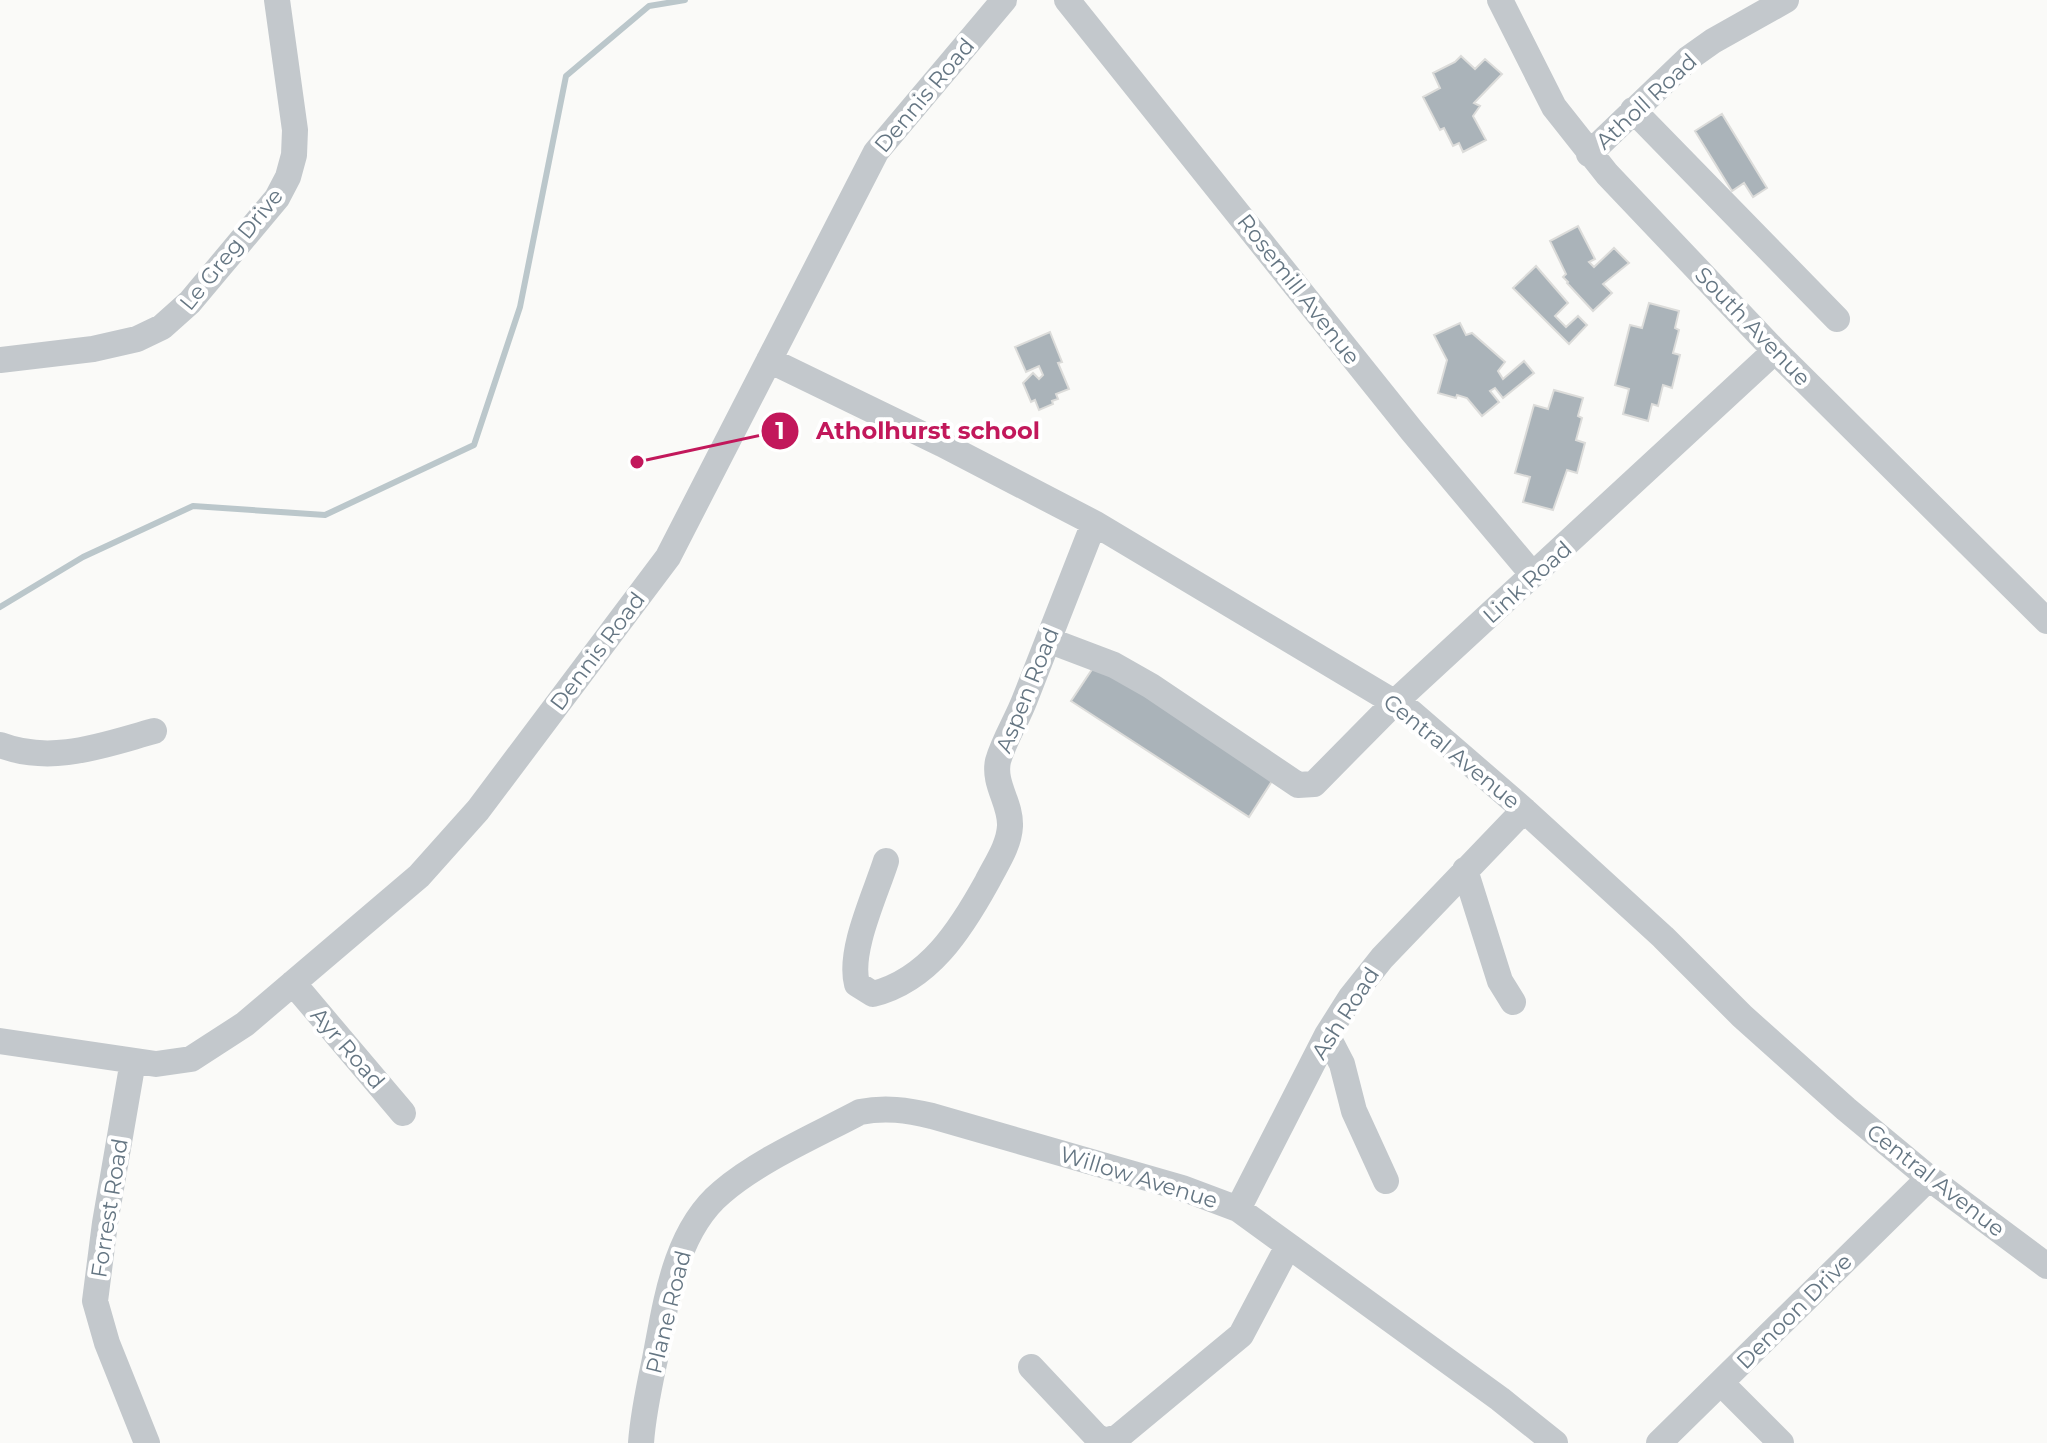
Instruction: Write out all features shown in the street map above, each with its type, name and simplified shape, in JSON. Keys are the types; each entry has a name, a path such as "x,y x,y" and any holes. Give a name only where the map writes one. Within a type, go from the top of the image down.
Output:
{"street":[{"name":"Le Greg Drive","path":"0,360 93,349 137,339 162,327 190,302 277,198 288,177 294,155 295,130 277,0"},
{"name":"Dennis Road","path":"0,1041 156,1064 191,1059 245,1024 419,876 478,810 668,557 876,152 1004,0"},
{"name":"Rosemill Avenue","path":"1067,0 1358,364 1533,575"},
{"name":"South Avenue","path":"1500,0 1554,107 1623,193 1775,351 2047,621"},
{"name":"Atholl Road","path":"1589,154 1689,58 1760,6 1786,0"},
{"path":"1633,110 1837,319"},
{"name":"Link Road","path":"1048,640 1114,665 1298,785 1314,784 1395,702 1775,351"},
{"name":"Central Avenue","path":"769,360 942,444 1094,523 1412,713 1524,810 1663,937 1742,1016 1846,1109 1929,1178 2047,1266"},
{"name":"Aspen Road","path":"886,861 857,951 857,984 873,994 904,981 930,962 962,927 1003,853 1010,825 998,782 998,763 1094,523"},
{"path":"0,745 47,756 76,752 154,731"},
{"name":"Ash Road","path":"1238,1209 1327,1035 1351,997 1382,958 1524,810"},
{"path":"1465,870 1500,981 1513,1002"},
{"name":"Ayr Road","path":"293,983 403,1113"},
{"path":"1327,1035 1342,1064 1354,1111 1386,1181"},
{"name":"Forrest Road","path":"133,1061 95,1301 107,1343 147,1443"},
{"name":"Willow Avenue","path":"722,1192 860,1112 897,1109 1182,1188 1238,1209 1500,1399 1555,1443"},
{"name":"Denoon Drive","path":"1659,1443 1929,1178"},
{"name":"Plane Road","path":"641,1443 673,1275 694,1226 722,1192"},
{"path":"1031,1367 1095,1435 1104,1441 1118,1437 1241,1335 1288,1246"},
{"path":"1721,1383 1781,1443"}],"building":[{"path":"1461,56 1475,69 1485,59 1502,74 1474,103 1480,106 1473,116 1486,140 1463,152 1459,143 1453,146 1444,128 1440,130 1423,97 1440,88 1433,73"},
{"path":"1722,114 1767,188 1753,197 1744,183 1732,191 1695,131"},
{"path":"1578,226 1595,259 1589,262 1594,267 1614,248 1629,263 1603,284 1612,293 1593,311 1563,277 1566,274 1550,241"},
{"path":"1536,266 1568,303 1555,316 1566,327 1578,316 1587,325 1569,344 1513,288"},
{"path":"1649,303 1679,311 1675,328 1679,330 1673,353 1680,355 1672,388 1663,385 1658,406 1652,404 1648,421 1623,414 1629,389 1615,385 1630,325 1642,328"},
{"path":"1460,323 1466,335 1472,333 1505,362 1498,371 1503,379 1524,361 1534,373 1503,398 1495,388 1490,391 1499,402 1482,416 1467,398 1438,393 1447,360 1434,335"},
{"path":"1050,332 1069,389 1056,394 1058,399 1052,401 1053,404 1039,410 1035,400 1031,402 1023,383 1033,373 1039,379 1043,375 1039,366 1026,372 1015,347"},
{"path":"1554,390 1583,398 1576,440 1585,443 1577,473 1567,470 1553,510 1523,502 1530,477 1515,473 1534,405 1548,409"},
{"path":"1097,662 1274,778 1249,817 1071,701"}],"waterway":[{"path":"0,607 83,557 193,506 325,515 474,445 520,307 566,76 649,6 685,0"}],"place":[{"name":"Atholhurst school","path":"637,462"}]}
